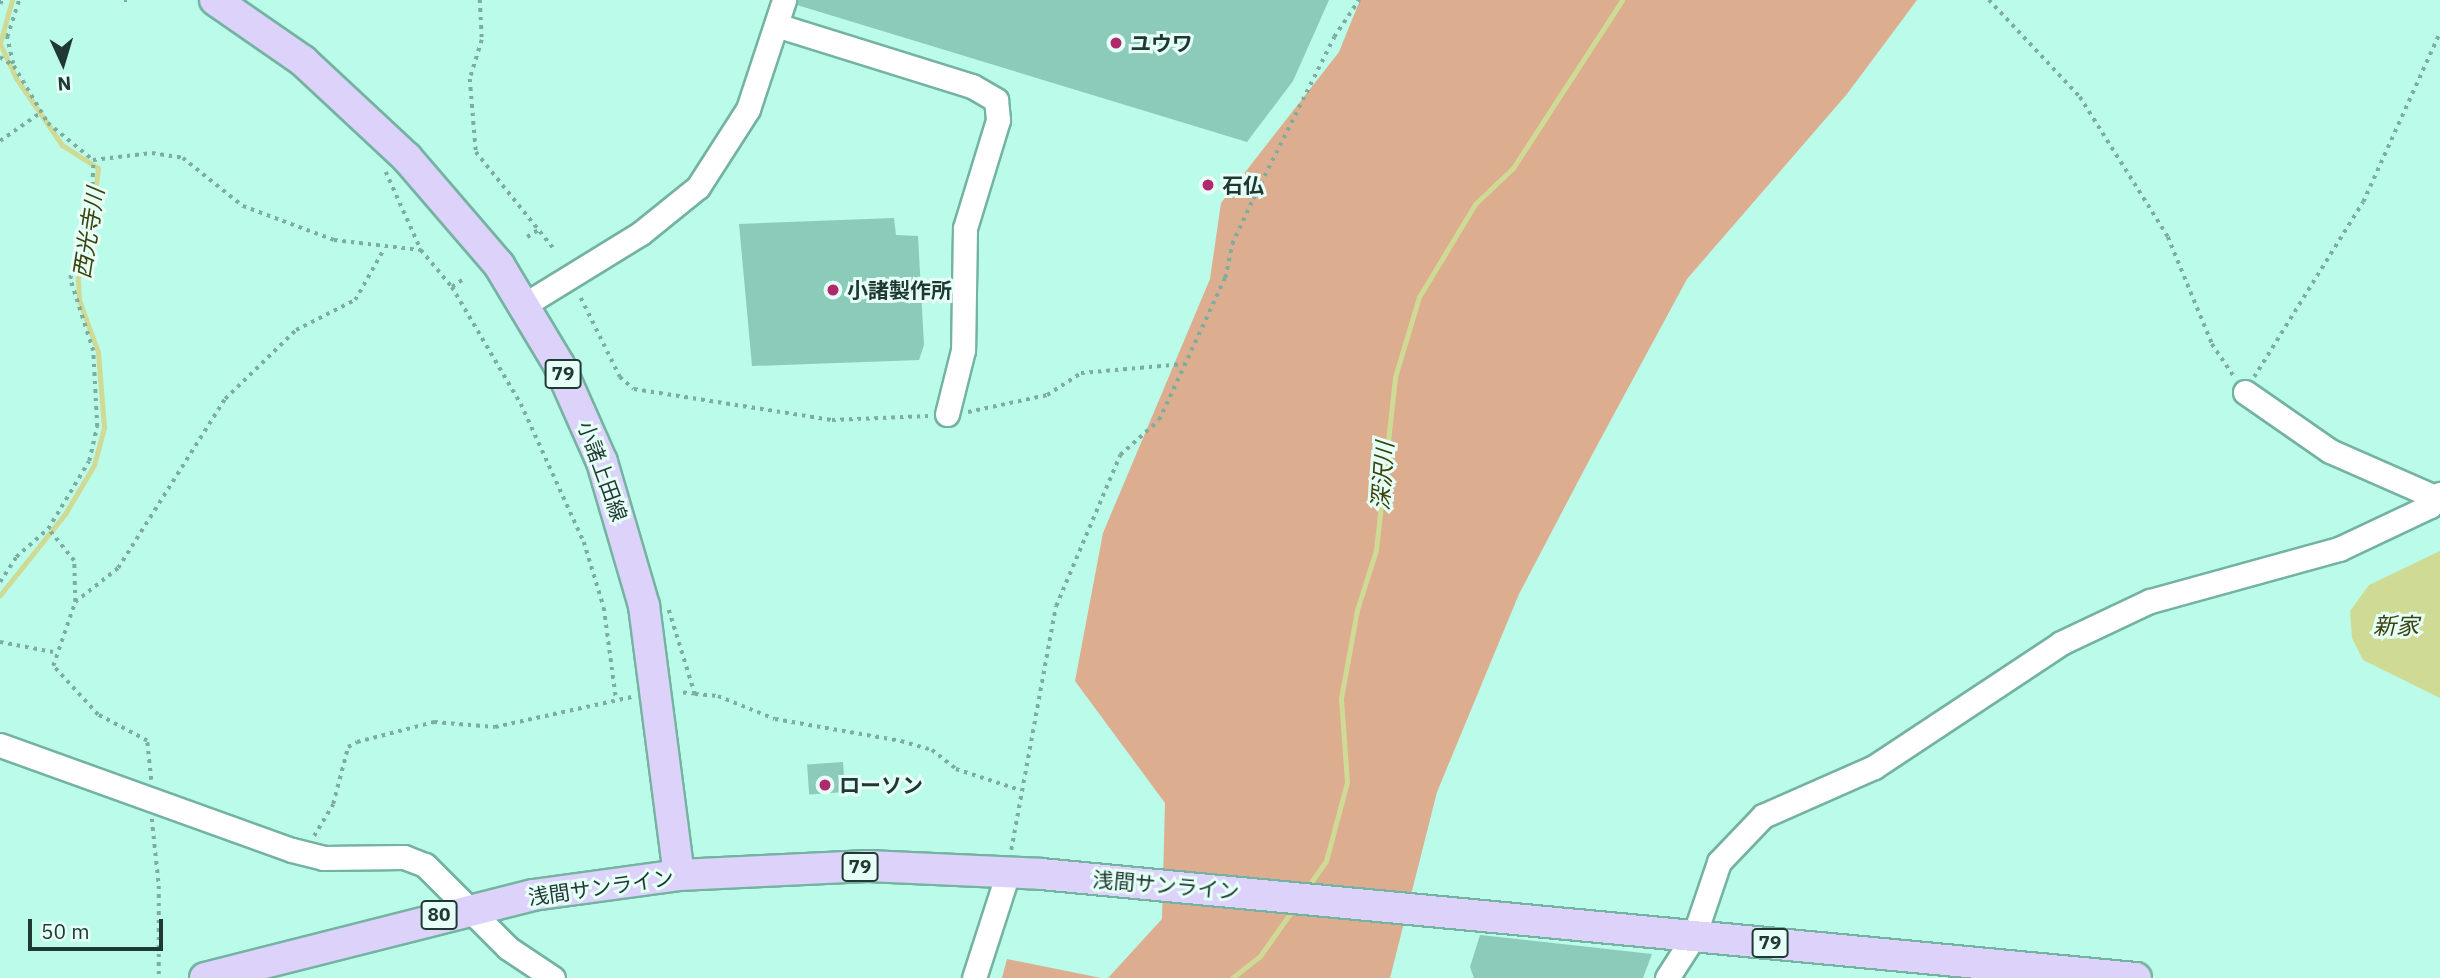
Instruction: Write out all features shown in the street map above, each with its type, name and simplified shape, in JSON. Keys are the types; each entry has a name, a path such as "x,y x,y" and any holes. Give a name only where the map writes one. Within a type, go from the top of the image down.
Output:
{"main road":[{"name":"小諸上田線","path":"215,0 303,61 390,141 474,231 524,305 581,411 632,558 656,668 679,875"},
{"name":"浅間サンライン","path":"205,978 471,908 679,875 868,866 1041,874 1404,906 2136,978"}],"street":[{"path":"524,305 641,233 698,187 738,131 784,0"},
{"path":"776,25 972,86 996,100 998,120 965,228 963,350 947,414"},
{"path":"2245,392 2330,452 2438,496"},
{"path":"1667,978 1694,936 1719,862 1763,816 1874,767 2061,643 2105,622 2150,601 2339,549 2438,496"},
{"path":"0,745 306,853 404,857 425,864 515,954 553,978"},
{"path":"974,978 1008,873"}],"path":[{"path":"19,0 7,37 14,66 40,113 93,160 152,153 183,158 243,206 334,240 384,249 421,250"},
{"path":"124,0 130,0"},
{"path":"480,0 482,40 470,79 476,152 554,249"},
{"path":"1008,873 1020,790 1056,606 1120,455 1159,420 1225,278 1233,244 1253,199 1334,37 1359,0"},
{"path":"1989,0 2080,97 2168,237 2212,344 2245,392 2364,202 2440,32"},
{"path":"0,57 14,66"},
{"path":"0,141 40,113"},
{"path":"390,141 378,153 421,250 452,287 521,404 584,542 604,608 616,698"},
{"path":"0,582 16,557 48,529 86,469 97,427 93,351 70,279 92,194 93,160"},
{"path":"527,237 540,229"},
{"path":"75,602 118,568 225,399 296,330 355,300 384,249"},
{"path":"452,287 465,278"},
{"path":"582,298 620,377 634,389 832,420 947,414 1010,407 1047,395 1081,373 1184,364"},
{"path":"48,529 74,562 75,602 54,652 57,674 98,715 147,741 159,886 159,978"},
{"path":"667,604 695,694"},
{"path":"0,642 54,652"},
{"path":"683,693 718,696 775,719 901,741 932,750 956,769 1020,790"},
{"path":"306,853 333,804 348,747 357,742 434,722 495,727 616,698 635,697"}],"shaded area":[{"path":"1360,0 1917,0 1847,94 1687,279 1593,453 1519,594 1437,792 1390,978 1108,978 1162,919 1165,803 1075,681 1103,533 1210,279 1221,203 1339,52"},
{"path":"1007,959 1101,978 1002,978"}],"water":[{"name":"新家","path":"2440,551 2440,698 2363,660 2352,638 2350,611 2369,585"}],"building":[{"name":"ユウワ","path":"798,0 1329,0 1293,81 1247,142 797,5"},
{"name":"小諸製作所","path":"894,218 896,235 918,236 924,345 919,360 752,366 739,224"},
{"name":"ローソン","path":"843,762 845,792 809,794 807,765"},
{"path":"1480,935 1652,954 1643,978 1474,978 1470,967"}],"waterway":[{"name":"西光寺川","path":"0,595 65,514 94,465 104,427 98,352 79,300 78,278 90,239 98,168 62,145 16,78 0,43 12,0"},
{"name":"深沢川","path":"1307,888 1326,861 1347,782 1341,698 1357,610 1376,550 1395,377 1419,297 1475,204 1513,168 1622,0"},
{"name":"深沢川","path":"1232,978 1260,956 1294,908"}],"place":[{"name":"ユウワ","path":"1116,43"},
{"name":"石仏","path":"1208,185"},
{"name":"小諸製作所","path":"833,290"},
{"name":"ローソン","path":"825,785"}]}
